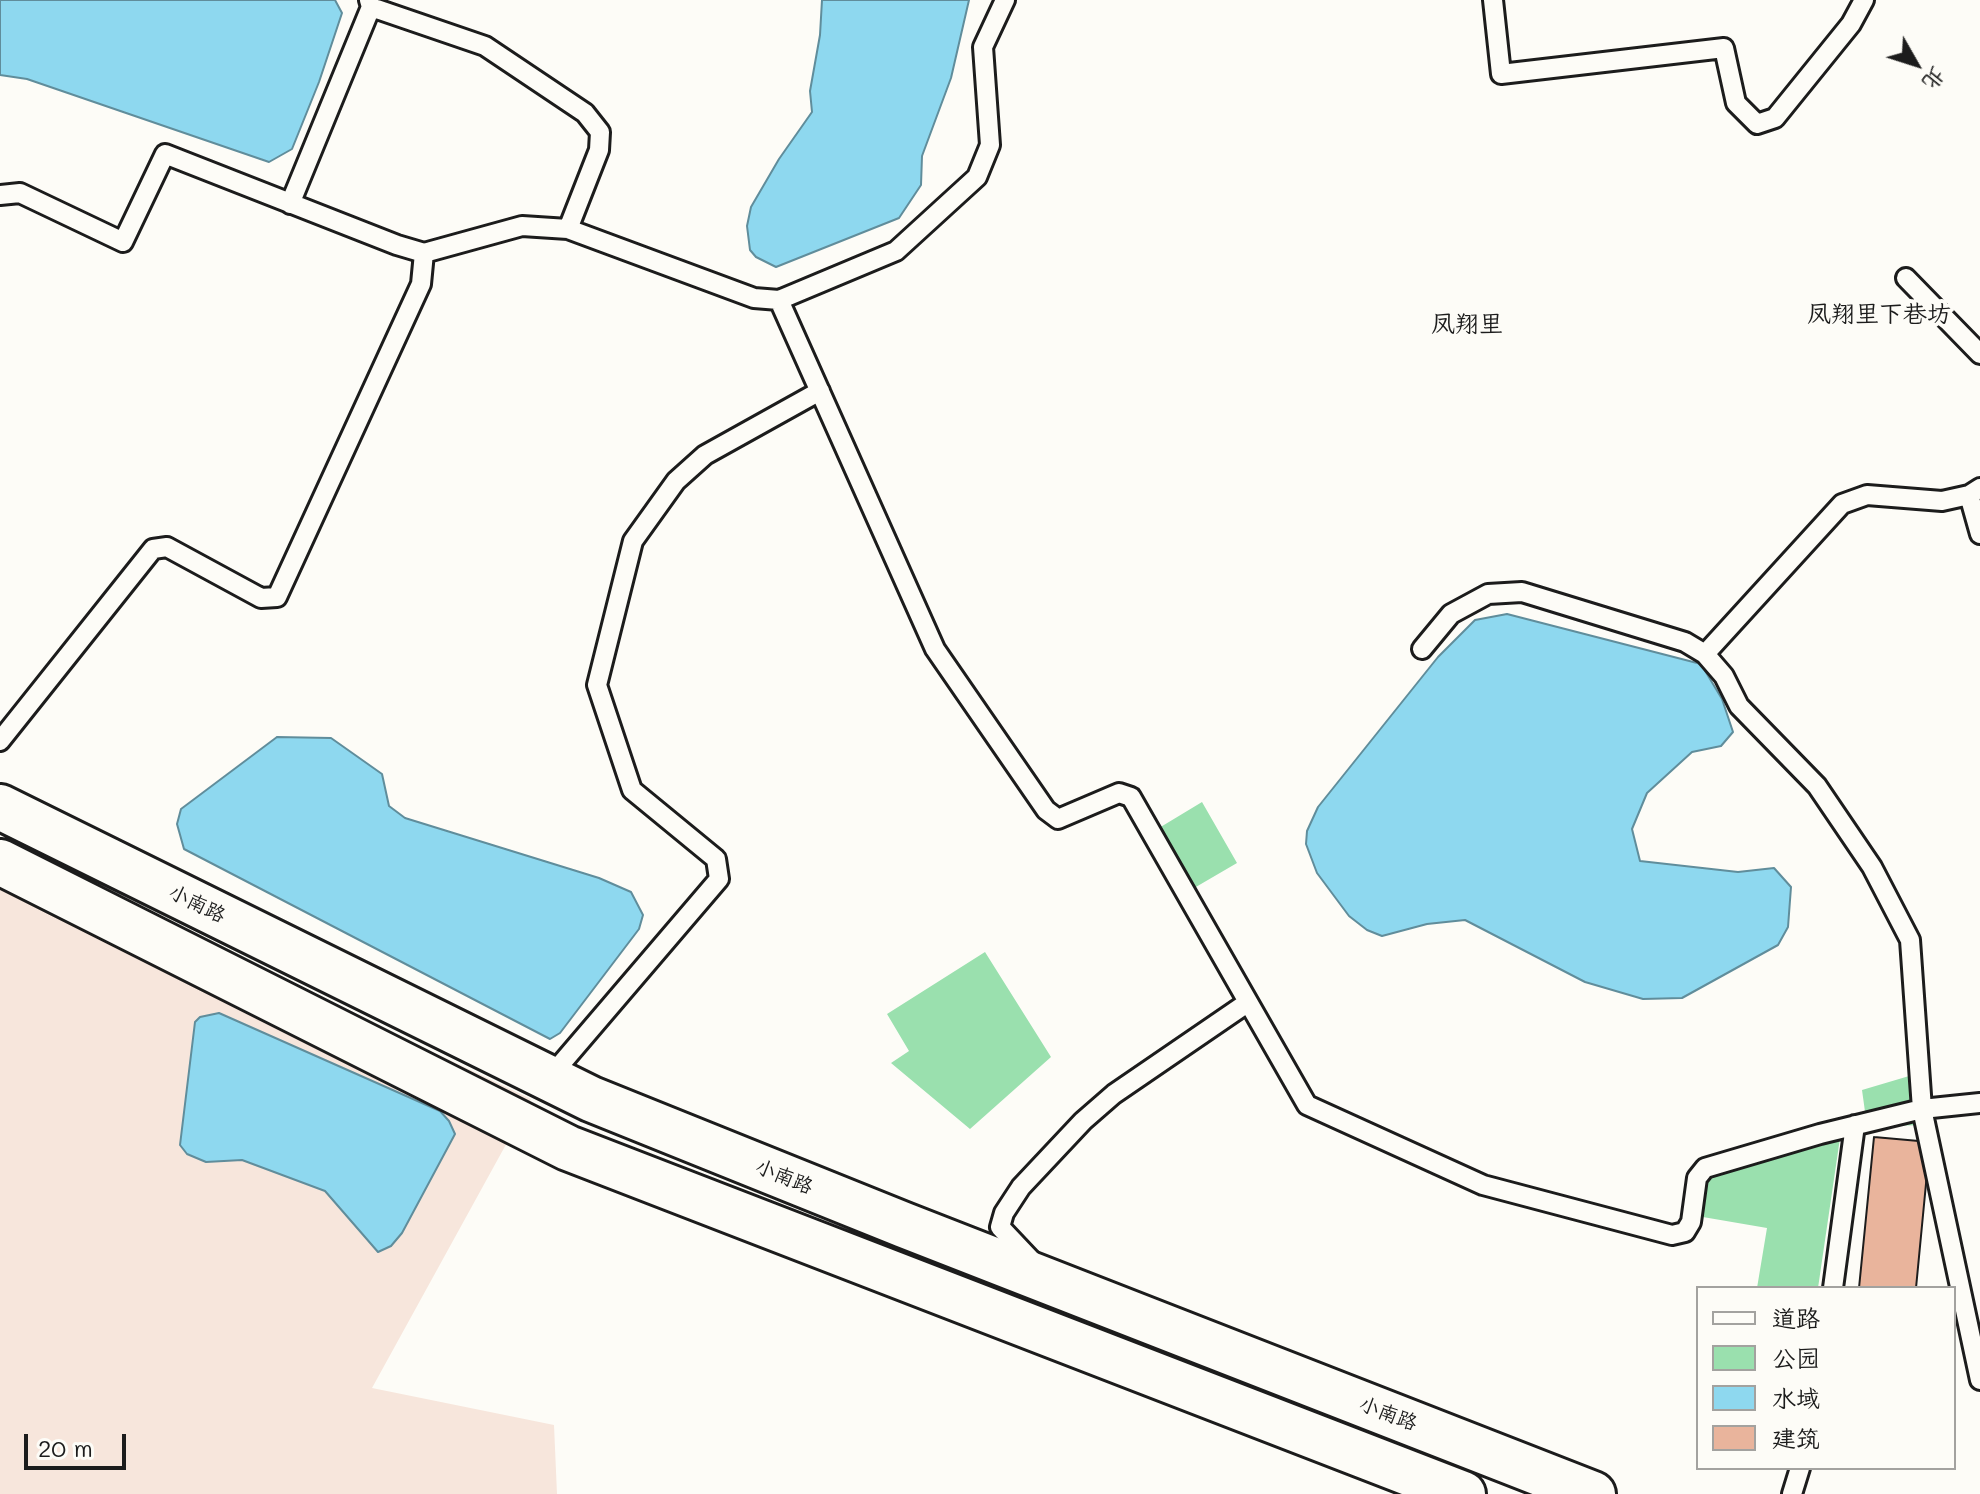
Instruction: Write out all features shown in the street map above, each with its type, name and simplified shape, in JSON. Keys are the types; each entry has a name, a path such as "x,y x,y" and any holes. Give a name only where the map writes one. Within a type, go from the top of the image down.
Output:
{"main road":[{"name":"小南路","path":"0,807 591,1099 1593,1494"},
{"path":"0,862 568,1148 1463,1494"}],"lane":[{"path":"0,195 20,193 123,242 165,154 424,253 522,226 568,229 754,298 779,300 896,251 977,177 990,145 983,47 1005,0"},
{"path":"1493,0 1501,74 1724,48 1736,103 1757,124 1775,118 1851,24 1864,0"},
{"path":"290,204 370,3 485,46 585,113 600,132 599,150 568,229"},
{"path":"0,741 153,549 167,547 261,598 277,597 421,284 424,253"},
{"path":"1906,278 1980,354"},
{"path":"779,300 935,649 1046,810 1058,819 1119,793 1131,797 1307,1105 1483,1185 1672,1235 1685,1232 1691,1222 1697,1178 1705,1168 1922,1109 1980,1103"},
{"path":"549,1078 719,879 716,859 632,790 597,685 633,541 676,481 705,455 820,391"},
{"path":"1705,654 1842,504 1867,495 1942,501 1975,491 1980,534"},
{"path":"1422,649 1451,614 1488,594 1522,592 1685,642 1705,654 1724,676 1739,706 1817,786 1872,867 1910,940 1922,1109 1980,1380"},
{"path":"1034,1276 1034,1262 1000,1227 1004,1213 1021,1187 1083,1121 1114,1094 1247,1003"},
{"path":"1833,1286 1855,1125"},
{"path":"1792,1494 1799,1470"}],"shaded area":[{"path":"0,845 531,1099 372,1388 554,1425 557,1494 0,1494"}],"green space":[{"path":"1202,802 1237,863 1189,891 1154,831"},
{"path":"985,952 1051,1057 970,1129 891,1063 909,1051 887,1014"},
{"path":"1926,1071 1937,1125 1867,1126 1862,1090"},
{"path":"1840,1138 1818,1286 1757,1286 1767,1228 1697,1216 1707,1177"}],"water":[{"path":"0,0 335,0 342,13 292,149 269,162 27,79 0,75"},
{"path":"822,0 969,0 951,78 922,156 921,185 899,218 776,267 756,257 750,250 747,226 751,207 812,112 810,91 820,35"},
{"path":"1507,614 1701,664 1722,699 1733,732 1721,746 1692,752 1647,793 1632,829 1640,861 1738,872 1774,868 1791,887 1788,927 1778,945 1682,998 1643,999 1585,982 1465,920 1427,924 1382,936 1367,930 1349,916 1317,873 1306,844 1307,831 1318,807 1438,657 1475,620"},
{"path":"277,737 331,738 382,774 389,806 405,818 599,878 631,892 643,915 639,929 560,1033 550,1039 184,849 177,824 181,809"},
{"path":"219,1013 440,1111 449,1121 455,1134 402,1233 391,1246 378,1252 325,1191 242,1160 206,1162 187,1154 180,1145 195,1022 200,1017"}],"building":[{"path":"1874,1137 1930,1142 1916,1286 1859,1286"}],"district":[{"name":"凤翔里下巷坊","path":"1879,315"},
{"name":"凤翔里","path":"1467,325"}]}
